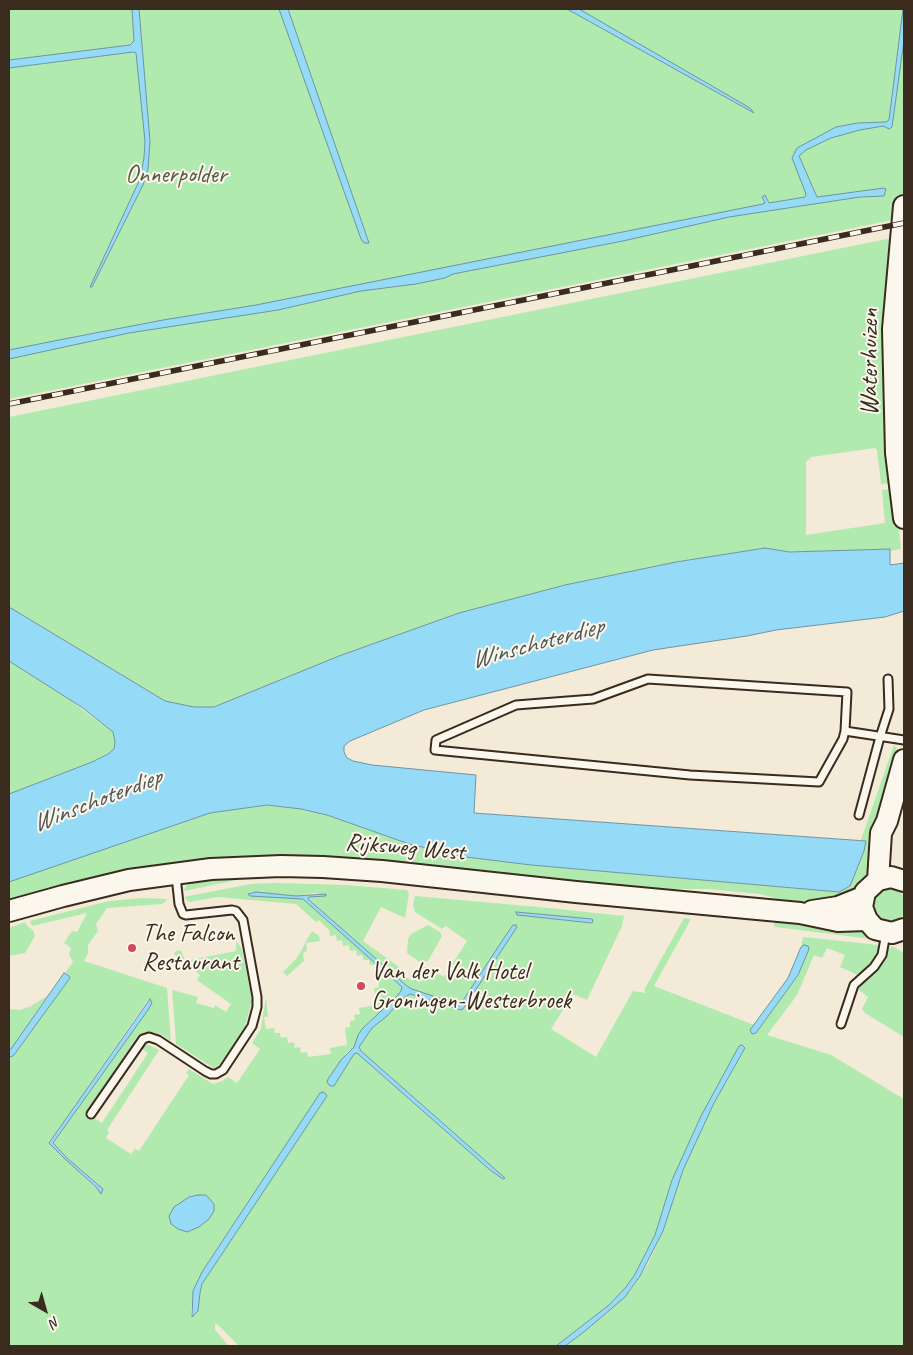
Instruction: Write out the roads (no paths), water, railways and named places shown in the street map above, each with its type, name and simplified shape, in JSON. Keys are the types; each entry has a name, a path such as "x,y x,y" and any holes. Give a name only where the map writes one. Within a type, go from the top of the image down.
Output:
{"main road":[{"name":"Waterhuizen","path":"904,206 893,329 896,453 904,518"},
{"path":"878,880 881,833 887,821 904,760"},
{"path":"887,821 893,863 902,880"},
{"name":"Rijksweg West","path":"9,912 93,888 175,873 247,867 323,866 800,913 838,921 867,920"},
{"path":"895,930 875,928 867,920 863,912 863,897 869,887 878,880 891,877 902,880"},
{"name":"Rijksweg West","path":"800,913 838,907 863,897"}],"lane":[{"path":"648,679 847,692 844,731 843,739 819,782 690,775 435,750 436,740 516,705 593,699 648,679"},
{"path":"859,815 889,709 888,679"},
{"path":"844,731 904,740"},
{"path":"91,1114 144,1039 149,1037 158,1040 211,1074 216,1074 223,1070 252,1026 257,1008 257,997 243,920 236,911 232,910 183,914 178,904 175,873"},
{"path":"841,1024 854,985 874,967 895,930"}],"water":[{"path":"132,9 139,9 150,141 148,169 143,185 92,287 90,287 140,179 145,141 136,53 9,68 9,60 130,45 134,41"},
{"path":"279,9 288,9 369,243 364,243 361,239"},
{"path":"567,9 579,9 750,108 754,113"},
{"path":"903,9 904,40 892,127 889,129 883,126 860,130 831,138 806,150 799,156 817,197 884,188 886,189 884,196 860,197 729,217 623,241 453,274 445,278 416,284 361,291 278,310 129,333 9,359 9,350 163,320 256,305 763,204 765,203 762,197 765,195 769,203 805,197 806,194 792,158 797,148 836,127 858,123 886,122 889,120"},
{"name":"Winschoterdiep","path":"765,548 789,552 890,549 890,565 904,563 904,611 885,617 776,630 653,650 424,710 350,741 344,746 344,752 347,758 353,761 372,765 476,775 474,813 866,841 850,886 839,892 531,865 466,857 409,844 327,815 301,809 267,805 210,813 9,882 9,794 92,762 114,749 115,742 113,732 83,708 9,661 9,607 165,701 194,707 214,707 339,656 459,613 565,585 676,562"},
{"path":"256,892 296,896 326,894 326,896 309,897 308,899 407,986 460,1005 513,925 516,925 517,927 463,1009 461,1010 410,994 402,999 387,1016 372,1028 359,1047 361,1051 505,1178 503,1179 490,1170 357,1053 354,1054 334,1086 330,1086 327,1082 328,1079 341,1060 354,1047 362,1029 398,995 402,987 303,899 250,896 248,894"},
{"path":"516,912 593,920 592,923 517,915"},
{"path":"804,945 808,946 809,949 798,975 756,1033 752,1034 750,1030 788,978 801,947"},
{"path":"64,973 70,978 11,1057 9,1049 11,1049"},
{"path":"150,999 152,1003 148,1010 53,1143 67,1158 103,1189 101,1194 49,1143"},
{"path":"742,1045 745,1048 714,1103 683,1170 663,1231 640,1276 625,1297 585,1331 565,1346 556,1346 609,1305 634,1276 655,1235 672,1180 701,1116 739,1046"},
{"path":"323,1092 327,1096 202,1284 198,1311 192,1317 193,1291 202,1272 320,1093"},
{"path":"206,1195 214,1204 214,1211 209,1219 199,1227 187,1232 171,1224 169,1216 174,1207 189,1197"}],"railway":[{"path":"9,404 904,223"}],"place":[{"name":"The Falcon Restaurant","path":"132,948"},
{"name":"Van der Valk Hotel Groningen-Westerbroek","path":"361,986"}],"park label":[{"name":"Onnerpolder","path":"176,175"}]}
